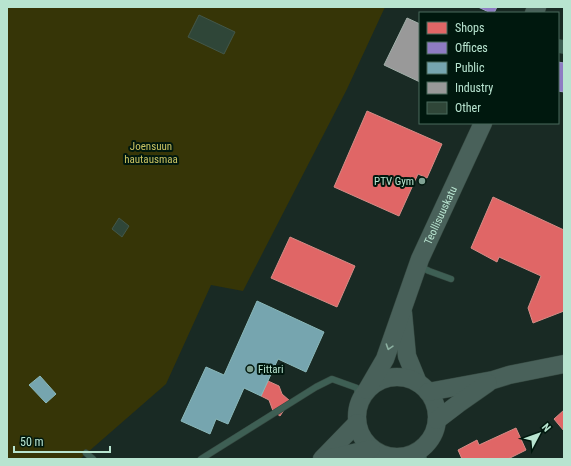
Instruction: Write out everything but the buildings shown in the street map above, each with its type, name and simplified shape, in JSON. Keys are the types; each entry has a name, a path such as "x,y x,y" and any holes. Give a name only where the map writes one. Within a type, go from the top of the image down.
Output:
{"street":[{"name":"Teollisuuskatu","path":"363,396 385,359 418,266 483,124"},
{"name":"Teollisuuskatu","path":"403,310 407,356 423,388"},
{"path":"423,388 493,380 509,375 564,364"},
{"path":"322,459 357,423 363,396 372,385 384,379 398,377 405,378 423,388 435,406 437,420 430,439 419,455 392,458 371,448 360,431 357,423"},
{"path":"437,420 493,380"},
{"path":"327,459 371,448"}],"lane":[{"path":"418,266 451,279"},
{"path":"201,459 316,387 332,379 357,388 363,396"},
{"path":"86,453 93,459"}],"green space":[{"name":"Joensuun hautausmaa","path":"7,7 385,7 347,89 243,291 211,285 166,384 80,459 7,459"}],"place":[{"name":"PTV Gym","path":"422,181"},
{"name":"Fittari","path":"250,369"}]}
